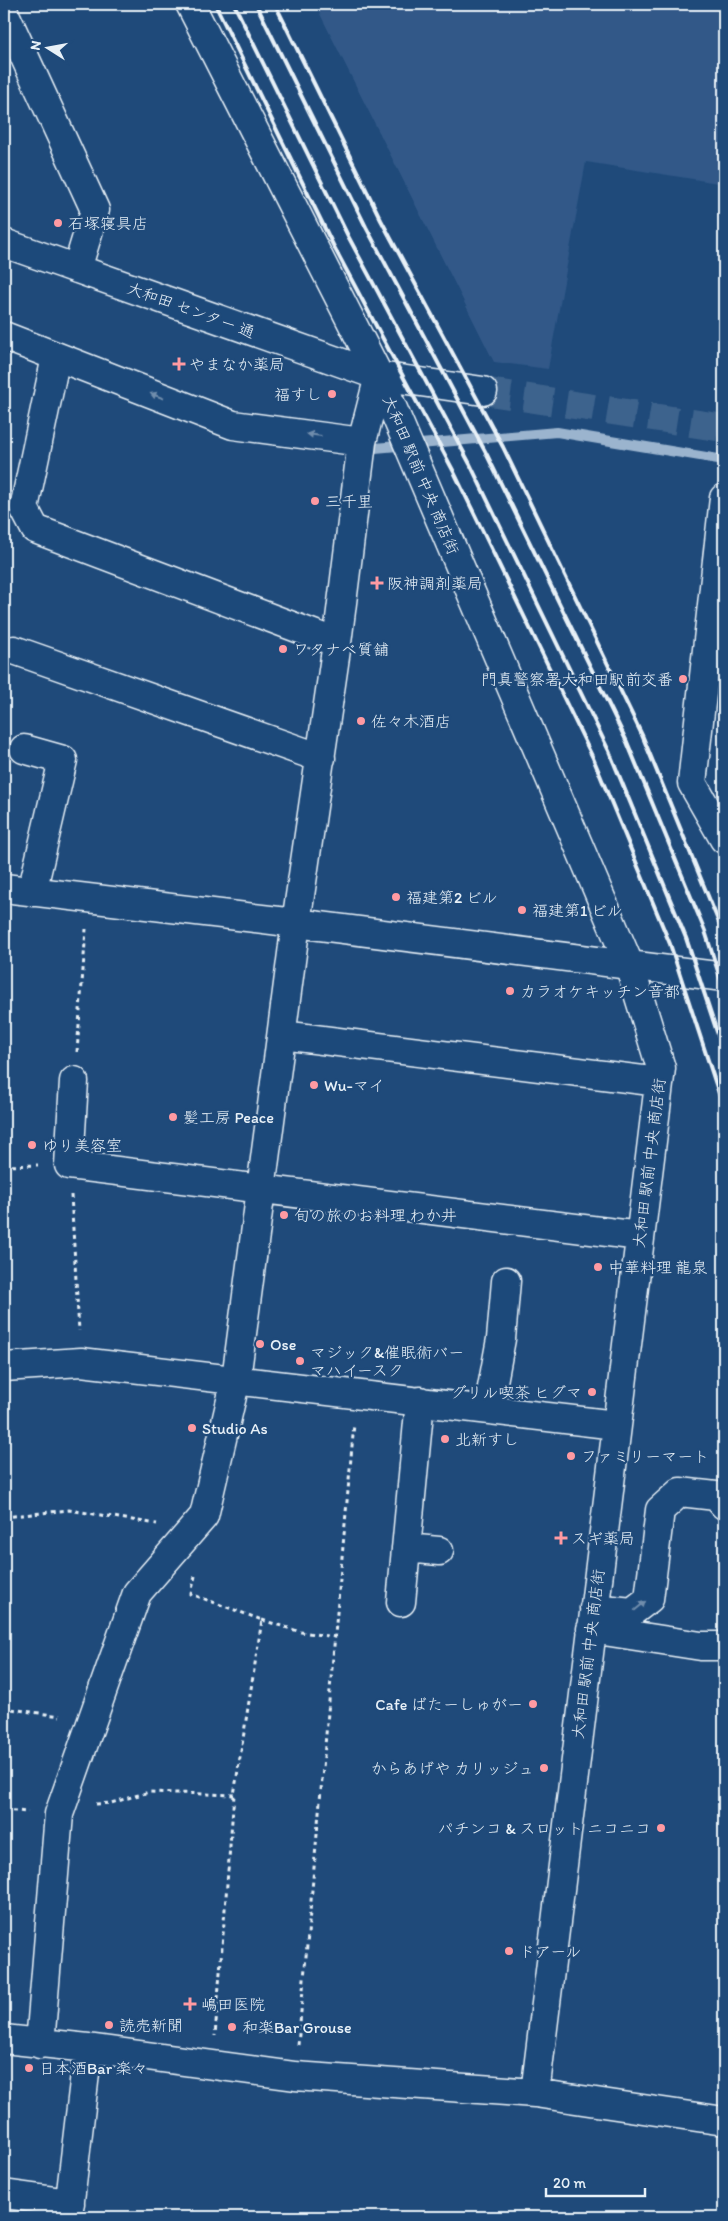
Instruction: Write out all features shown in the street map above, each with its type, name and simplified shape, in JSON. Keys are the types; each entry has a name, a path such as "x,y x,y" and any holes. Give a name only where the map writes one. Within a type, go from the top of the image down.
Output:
{"street":[{"name":"大和田 駅前 中央 商店街","path":"190,4 379,376 629,964 661,1068 535,2093"},
{"path":"4,12 96,210 77,269"},
{"name":"大和田 センター 通","path":"4,243 379,376 483,391"},
{"path":"4,336 233,425 362,442"},
{"path":"56,357 24,508 35,529 338,643"},
{"path":"40,2044 59,1814 137,1593 204,1516 236,1379 296,923 338,643 362,442 379,376"},
{"path":"724,498 719,591 692,783 724,840"},
{"path":"14,650 321,758"},
{"path":"24,749 63,760 32,892"},
{"path":"4,888 724,977"},
{"path":"282,1036 659,1082"},
{"path":"74,1081 69,1165 640,1236"},
{"path":"488,1409 501,1339 506,1281"},
{"path":"4,1367 81,1362 616,1425"},
{"path":"401,1602 420,1401"},
{"path":"592,1619 632,1612 649,1599 660,1510 680,1492 716,1496 724,1505"},
{"path":"406,1548 438,1551"},
{"path":"592,1619 701,1646 724,1646"},
{"path":"4,2039 88,2048 295,2076 535,2093 724,2121"},
{"path":"4,2194 69,2210 88,2048"}],"path":[{"path":"74,1081 88,898"},
{"path":"69,1165 81,1362"},
{"path":"295,2076 357,1393"},
{"path":"4,1517 69,1510 193,1530 200,1555 191,1594 301,1632 335,1636"},
{"path":"212,2066 234,1795 262,1620"},
{"path":"4,1708 92,1720"},
{"path":"59,1814 70,1805 111,1803 149,1792 234,1795"}],"shaded area":[{"path":"315,4 724,4 724,184 586,162 548,369 494,362"}],"waterway":[{"path":"363,447 375,448 557,432 724,460"}],"tunnel":[{"path":"483,391 724,428"}],"railway":[{"path":"215,4 333,245 454,472 593,758 670,944 724,1109"},
{"path":"234,4 348,236 470,464 609,751 686,938 724,1053"},
{"path":"256,4 366,227 487,455 627,742 705,931 724,990"},
{"path":"275,4 381,220 503,447 642,735 724,935"}],"place":[{"name":"石塚寝具店","path":"58,223"},
{"name":"やまなか薬局","path":"179,364"},
{"name":"福すし","path":"332,394"},
{"name":"三千里","path":"315,501"},
{"name":"阪神調剤薬局","path":"377,583"},
{"name":"ワタナベ質舗","path":"283,649"},
{"name":"門真警察署大和田駅前交番","path":"683,679"},
{"name":"佐々木酒店","path":"361,721"},
{"name":"福建第2 ビル","path":"396,897"},
{"name":"福建第1 ビル","path":"522,910"},
{"name":"カラオケキッチン音都","path":"510,991"},
{"name":"Wu-マイ","path":"314,1085"},
{"name":"髪工房 Peace","path":"173,1117"},
{"name":"ゆり美容室","path":"32,1145"},
{"name":"旬の旅のお料理 わか井","path":"284,1215"},
{"name":"中華料理 龍泉","path":"598,1267"},
{"name":"Ose","path":"260,1344"},
{"name":"マジック&催眠術バー マハイースク","path":"300,1361"},
{"name":"グリル喫茶 ヒグマ","path":"592,1392"},
{"name":"Studio As","path":"192,1428"},
{"name":"北新すし","path":"445,1439"},
{"name":"ファミリーマート","path":"571,1456"},
{"name":"スギ薬局","path":"561,1538"},
{"name":"Cafe ばたーしゅがー","path":"533,1704"},
{"name":"からあげや カリッジュ","path":"544,1768"},
{"name":"パチンコ & スロット ニコニコ","path":"661,1828"},
{"name":"ドアール","path":"509,1951"},
{"name":"嶋田医院","path":"190,2004"},
{"name":"読売新聞","path":"109,2025"},
{"name":"和楽Bar Grouse","path":"232,2027"},
{"name":"日本酒Bar 楽々","path":"29,2068"}]}
